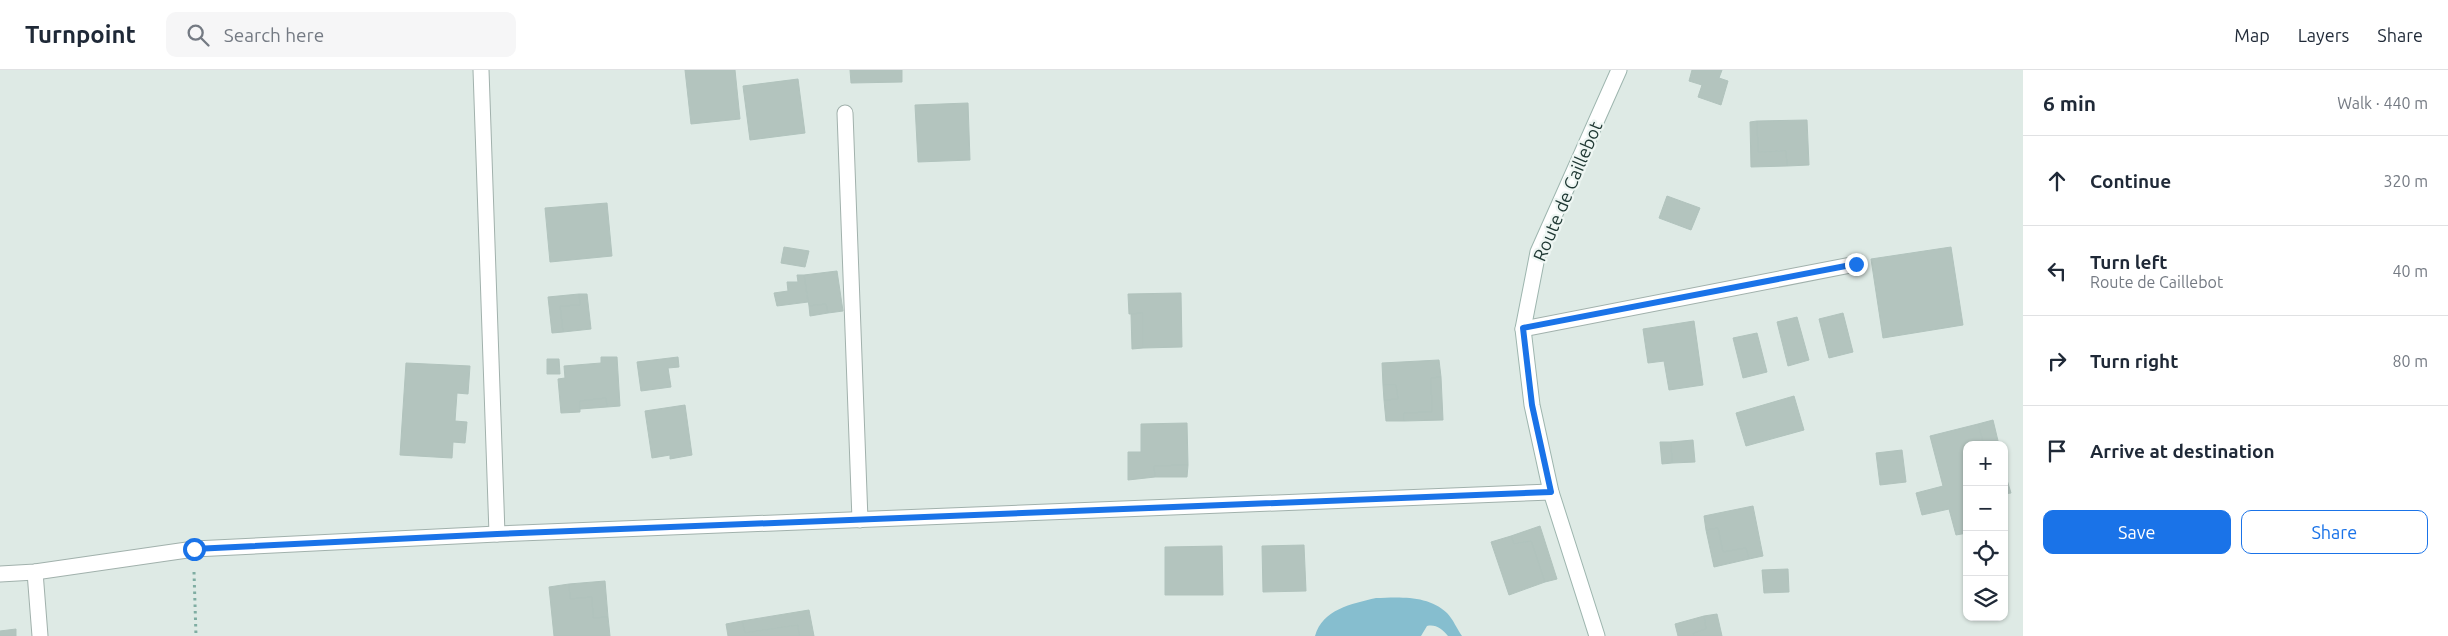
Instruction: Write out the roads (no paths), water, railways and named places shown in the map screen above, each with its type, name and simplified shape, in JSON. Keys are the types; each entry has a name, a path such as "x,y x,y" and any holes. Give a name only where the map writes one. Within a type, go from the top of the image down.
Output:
{"street":[{"path":"481,70 497,534"},
{"name":"Route de Caillebot","path":"1597,636 1551,492 1532,405 1523,328 1538,252 1619,70"},
{"path":"845,113 860,520"},
{"path":"1523,328 1856,264"},
{"path":"0,574 35,572 194,549 497,534 1551,492"},
{"path":"35,572 40,636"}],"water":[{"path":"1376,598 1413,598 1432,603 1447,613 1462,636 1448,636 1439,628 1427,626 1421,636 1315,636 1324,620 1339,609"}]}
